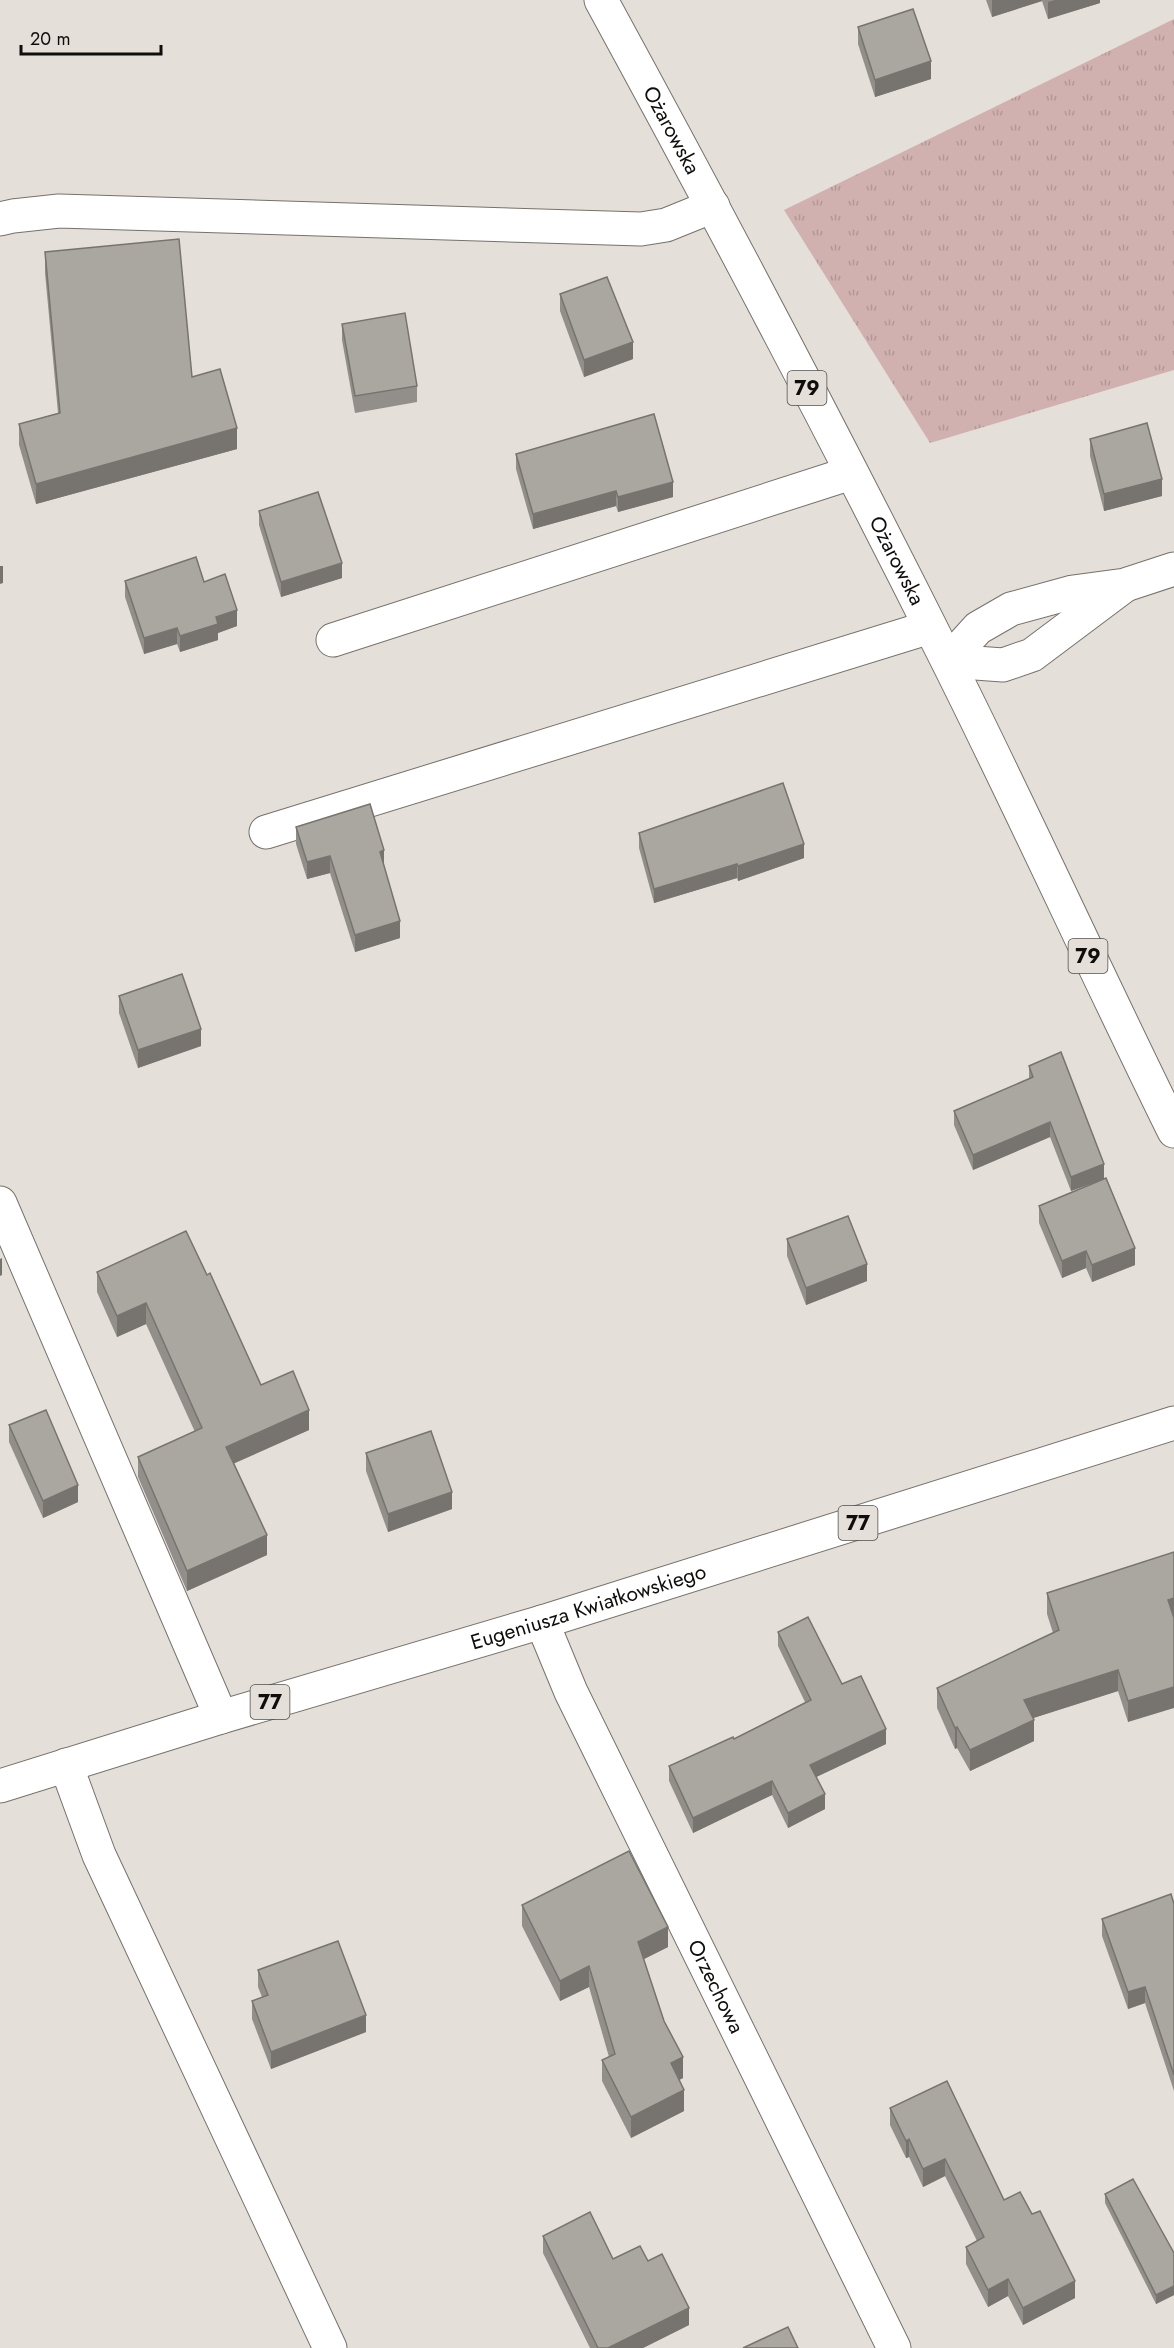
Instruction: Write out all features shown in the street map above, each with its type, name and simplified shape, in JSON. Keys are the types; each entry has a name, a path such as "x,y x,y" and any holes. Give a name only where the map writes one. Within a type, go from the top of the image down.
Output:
{"main road":[{"name":"Ożarowska","path":"602,0 713,206 948,661 1174,1131"},
{"path":"0,219 59,211 642,229 666,225 713,206"},
{"path":"333,640 851,473"},
{"path":"948,661 978,628 1011,609 1073,592 1125,585 1174,569"},
{"path":"948,661 1003,665 1032,655 1125,585"},
{"path":"266,832 930,627"},
{"path":"0,1203 221,1717"},
{"name":"Eugeniusza Kwiatkowskiego","path":"0,1786 221,1717 542,1622 1174,1423"},
{"name":"Orzechowa","path":"542,1622 571,1692 894,2348"},
{"path":"66,1765 99,1856 330,2348"}],"green space":[{"path":"1174,19 1174,370 930,443 784,210"}],"building":[{"path":"913,9 931,61 875,80 858,27"},
{"path":"179,239 192,377 220,369 237,428 36,484 19,424 60,413 45,252"},
{"path":"607,277 633,342 584,360 560,294"},
{"path":"405,313 417,386 355,396 342,324"},
{"path":"654,414 673,482 618,497 616,491 533,514 516,454"},
{"path":"1147,423 1162,479 1104,494 1090,439"},
{"path":"318,492 342,563 281,582 259,511"},
{"path":"196,557 204,582 225,574 237,610 216,617 218,624 180,636 177,628 144,638 125,581"},
{"path":"783,783 804,844 738,866 737,864 654,889 639,833"},
{"path":"370,804 384,850 380,852 400,921 355,935 330,856 307,862 296,827"},
{"path":"182,974 201,1029 138,1050 119,996"},
{"path":"1061,1052 1104,1164 1071,1177 1050,1122 973,1155 954,1111 1033,1077 1029,1066"},
{"path":"1106,1178 1135,1248 1092,1265 1086,1251 1062,1261 1039,1206"},
{"path":"848,1216 867,1264 806,1288 787,1239"},
{"path":"186,1231 207,1275 210,1273 261,1385 293,1371 309,1410 226,1447 267,1535 187,1571 138,1457 202,1428 146,1303 117,1316 97,1272"},
{"path":"46,1410 78,1485 43,1501 9,1425"},
{"path":"431,1431 452,1492 388,1514 366,1453"},
{"path":"1174,1552 1174,1598 1168,1600 1174,1618 1174,1687 1128,1701 1118,1670 1024,1700 1034,1720 970,1750 957,1727 955,1728 937,1688 1059,1630 1047,1593"},
{"path":"808,1617 842,1684 861,1676 886,1729 810,1765 825,1794 788,1813 772,1781 693,1818 669,1766 733,1737 734,1739 811,1700 778,1632"},
{"path":"629,1851 668,1927 638,1942 664,2021 683,2057 671,2063 684,2090 631,2117 602,2060 615,2054 589,1966 560,1981 522,1905"},
{"path":"1171,1894 1174,1904 1174,2075 1145,1987 1128,1992 1102,1919"},
{"path":"338,1941 366,2015 271,2052 252,2001 268,1995 258,1970"},
{"path":"947,2081 1004,2200 1020,2192 1032,2214 1040,2211 1075,2281 1023,2308 1008,2279 988,2290 966,2247 984,2237 945,2159 923,2169 909,2139 906,2141 890,2108"},
{"path":"1133,2179 1174,2253 1174,2286 1156,2295 1105,2194"},
{"path":"590,2212 613,2259 640,2246 648,2261 662,2254 689,2308 608,2348 598,2348 543,2236"},
{"path":"788,2327 798,2348 743,2348"}]}
